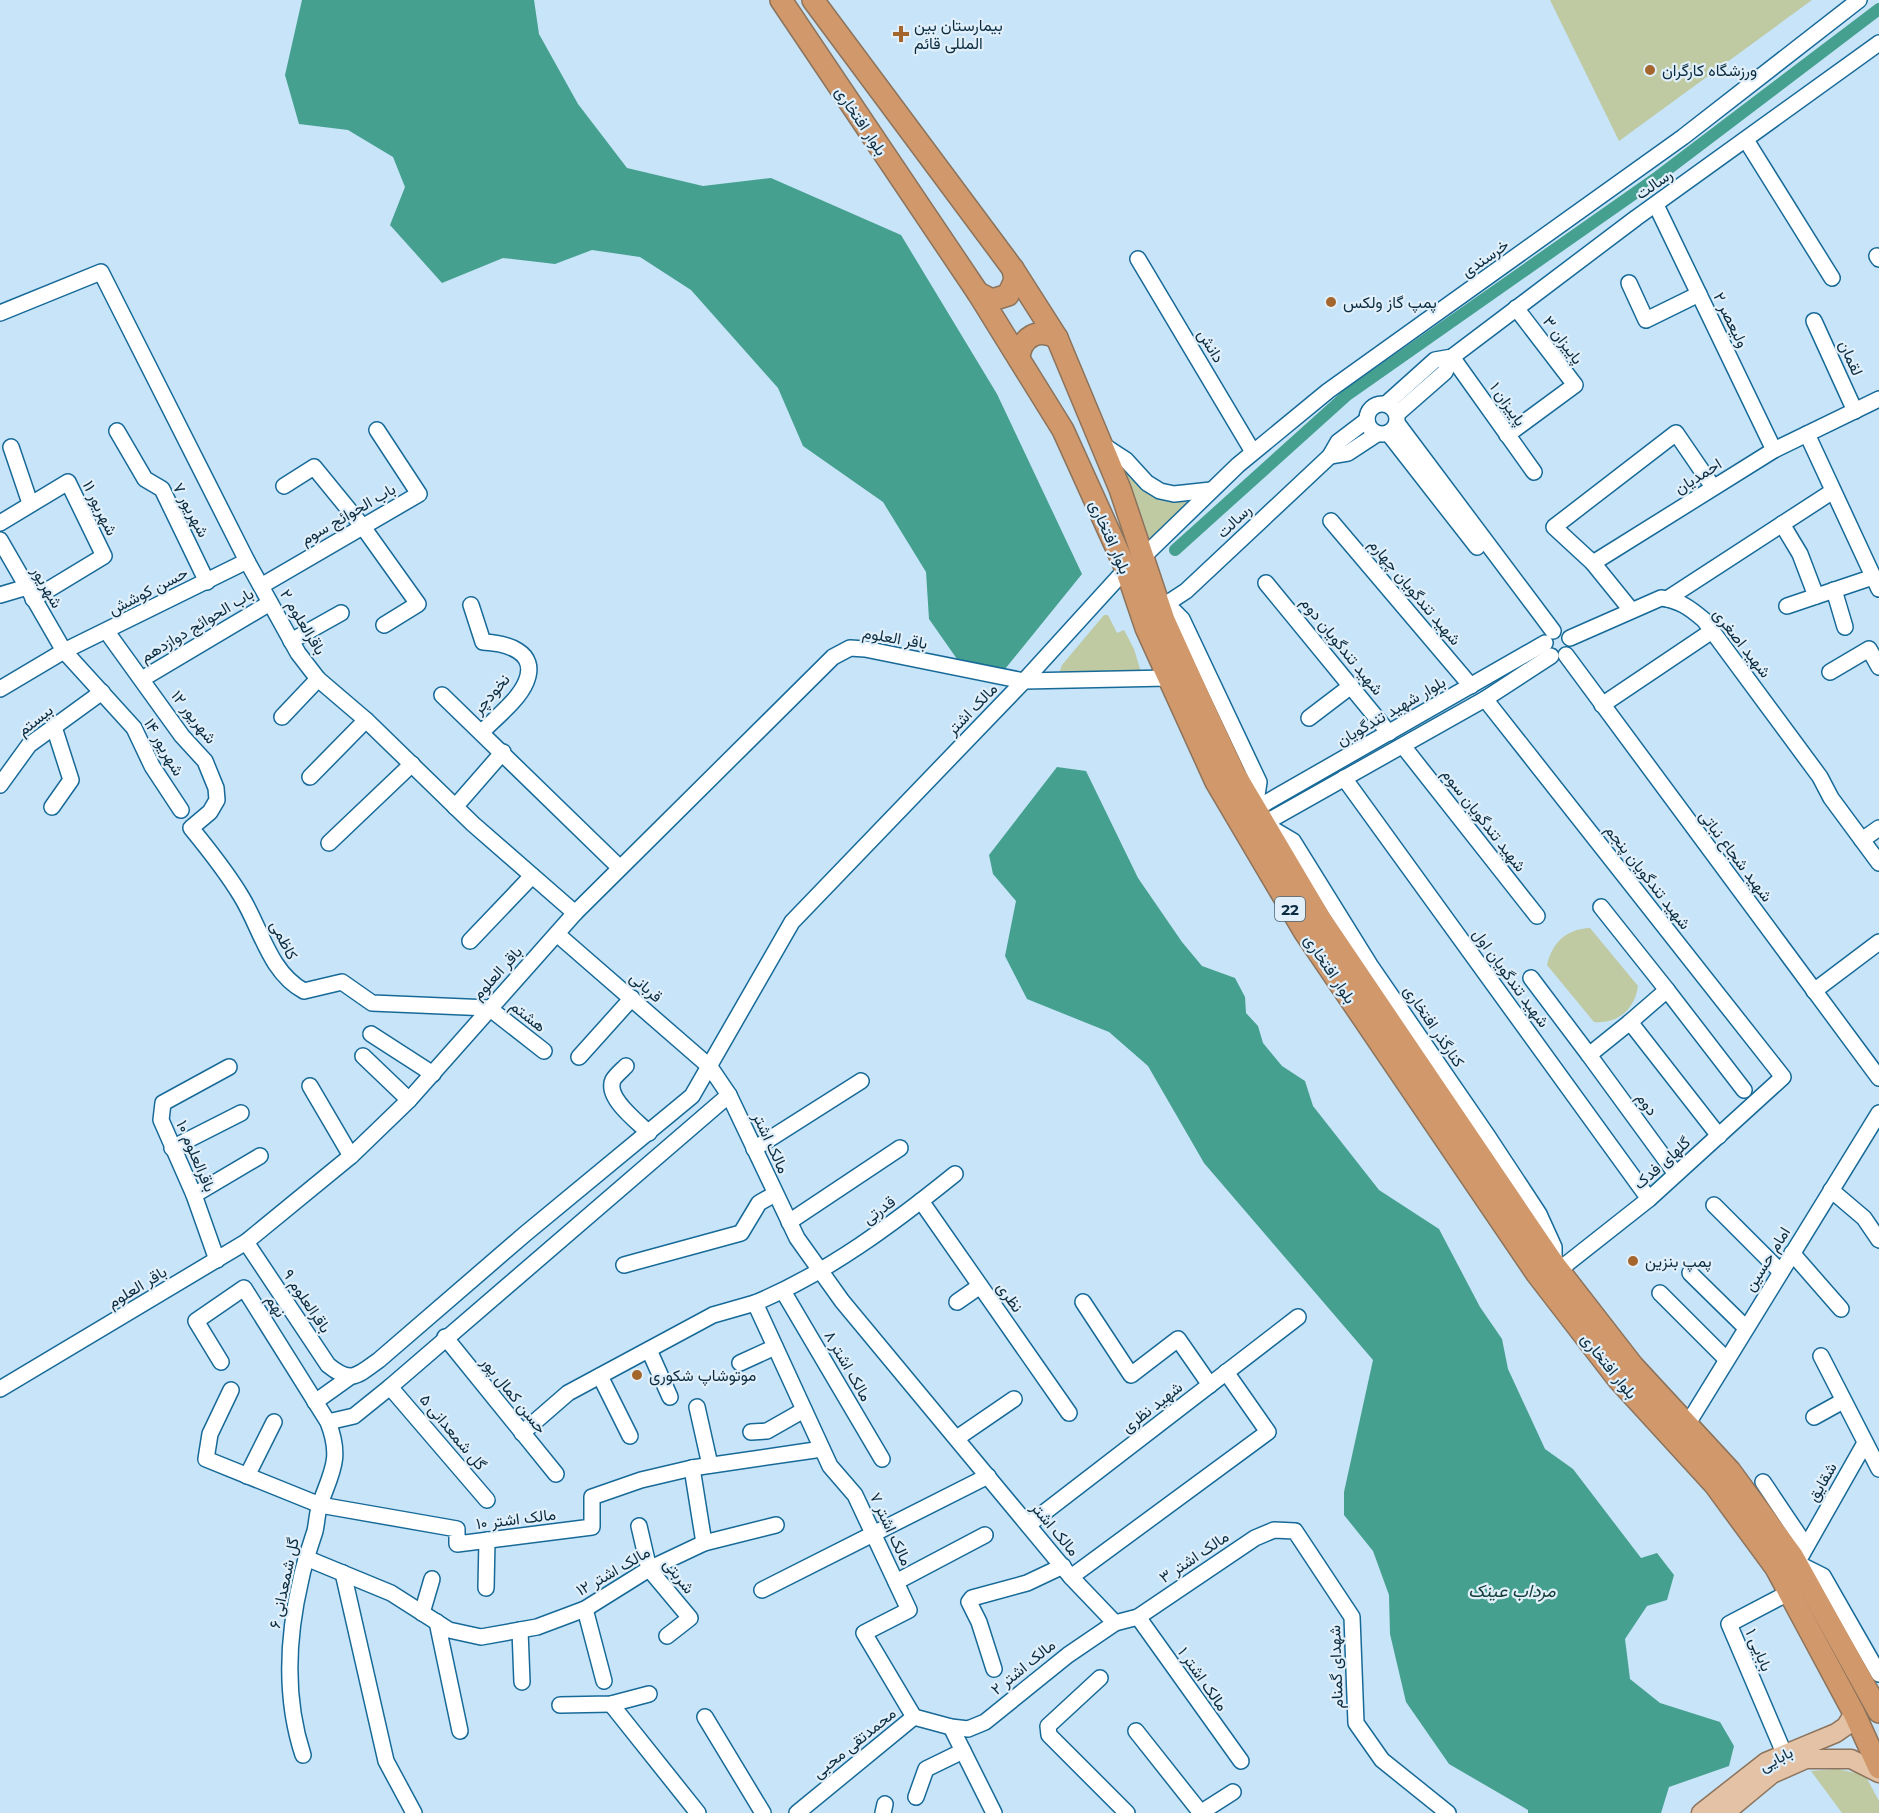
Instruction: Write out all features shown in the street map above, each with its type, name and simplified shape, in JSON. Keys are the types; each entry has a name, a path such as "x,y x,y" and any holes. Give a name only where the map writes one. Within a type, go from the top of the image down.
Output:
{"highway":[{"name":"بلوار افتخاری","path":"781,0 978,293 1063,430 1160,608 1230,763 1259,817 1321,920 1556,1266 1633,1366 1730,1471 1802,1555 1879,1712"},
{"name":"بلوار افتخاری","path":"813,0 1012,269 1057,338 1103,445 1134,563 1146,628 1216,782 1304,931 1537,1274 1618,1379 1715,1485 1776,1568 1854,1713 1879,1768"},
{"path":"978,293 987,299 1003,298 1014,286 1012,269"},
{"path":"1019,358 1021,347 1029,337 1040,333 1057,338"}],"main road":[{"name":"بابایی","path":"1701,1813 1750,1773 1784,1753 1836,1733 1846,1726 1854,1713"},
{"path":"1836,1733 1844,1742 1846,1751 1841,1758"},
{"name":"بابایی","path":"1725,1813 1772,1774 1790,1764 1806,1759 1851,1759 1879,1773"}],"street":[{"name":"خرسندی","path":"1134,563 1238,465 1328,391 1683,136 1859,0"},
{"name":"رسالت","path":"1330,456 1348,453 1389,422 1435,360 1452,357 1879,43"},
{"path":"1746,140 1832,278"},
{"name":"ولیعصر ۲","path":"1656,205 1774,450"},
{"name":"دانش","path":"1138,259 1253,452"},
{"name":"باقرالعلوم ۲","path":"0,313 101,272 247,561 291,641 318,679 366,720 455,807 575,914"},
{"path":"1629,283 1646,320 1699,294"},
{"name":"پاییزان ۳","path":"1508,435 1575,385 1516,308"},
{"name":"لقمان","path":"1815,321 1855,411"},
{"name":"پاییزان ۱","path":"1452,357 1534,472"},
{"name":"احمدیان","path":"1593,563 1774,450 1879,399"},
{"name":"رسالت","path":"1160,608 1186,591 1330,456 1338,442 1367,420 1372,407 1389,422"},
{"path":"1367,420 1369,427 1389,422 1552,644 1571,644 1570,638 1631,610 1661,598 1667,599 1833,491"},
{"name":"باب الحوائج سوم","path":"261,586 419,494 377,430"},
{"name":"شهریور ۷","path":"117,431 145,479 162,489 207,582"},
{"path":"1631,610 1593,563 1554,527 1676,433 1713,487"},
{"path":"1786,606 1834,590 1876,583 1807,434"},
{"path":"1103,445 1126,460 1147,483 1160,491 1174,494 1211,490"},
{"path":"11,447 30,503"},
{"path":"284,486 314,467 363,527 418,604 384,625"},
{"name":"شهریور ۱۱","path":"0,523 68,482 104,556 30,593"},
{"name":"شهید تندگویان چهارم","path":"1331,521 1471,686"},
{"path":"1782,524 1800,554 1816,596"},
{"name":"شهریور","path":"0,540 64,651"},
{"name":"حسن کوشش","path":"0,689 64,651 107,632 247,561"},
{"path":"1024,681 1134,563"},
{"name":"شهید تندگویان دوم","path":"1266,583 1389,733"},
{"path":"1834,590 1845,627"},
{"path":"0,595 30,593"},
{"name":"شهید اصغری","path":"1667,599 1676,600 1690,608 1712,631 1820,777 1839,794 1872,837 1879,863"},
{"name":"باب الحوائج دوازدهم","path":"142,679 270,603"},
{"name":"نخودچر","path":"471,604 483,642 513,646 521,653 527,671 526,682 482,732"},
{"path":"291,641 341,613"},
{"path":"1602,705 1712,631"},
{"name":"شهریور ۱۲","path":"107,632 182,736 205,761 216,788 217,800 210,812 191,828"},
{"name":"بلوار شهید تندگویان","path":"1259,817 1299,804 1485,699 1552,644"},
{"name":"شهید شجاع نباتی","path":"1552,644 1602,705 1879,1078"},
{"name":"باقر العلوم","path":"0,1389 246,1242 351,1156 409,1100 575,914 833,657 850,648 1024,681 1168,678"},
{"path":"1830,672 1869,649 1879,668"},
{"name":"شهریور ۱۴","path":"64,651 134,728 152,766 181,810"},
{"name":"بلوار شهید تندگویان","path":"1259,817 1290,789 1471,686 1533,659"},
{"path":"282,717 318,679"},
{"name":"مالک اشتر","path":"1024,681 792,922 710,1067 729,1095 797,1238 842,1301 1028,1525 1115,1623"},
{"path":"1310,718 1351,686"},
{"name":"بیستم","path":"0,785 28,745 102,692"},
{"path":"442,695 620,868"},
{"name":"شهید تندگویان پنجم","path":"1485,699 1783,1077"},
{"path":"310,777 366,720"},
{"path":"52,807 71,780 54,728"},
{"name":"شهید تندگویان سوم","path":"1403,746 1537,916"},
{"path":"455,807 503,753"},
{"path":"329,843 412,764"},
{"name":"شهید تندگویان اول","path":"1344,778 1649,1199"},
{"path":"1290,789 1299,804"},
{"name":"کاظمی","path":"191,828 225,871 262,934 277,968 293,985 304,991 342,982 372,1003 489,1008"},
{"path":"470,941 532,876"},
{"path":"1601,907 1744,1090"},
{"name":"قربانی","path":"557,934 710,1067"},
{"path":"1814,991 1879,942"},
{"name":"دوم","path":"1531,978 1676,1174"},
{"path":"1589,1054 1667,990"},
{"path":"579,1057 632,998"},
{"name":"هشتم","path":"489,1008 544,1051"},
{"path":"1630,1022 1719,1136"},
{"path":"371,1034 433,1074"},
{"path":"363,1056 409,1100"},
{"path":"626,1066 613,1080 612,1092 648,1133"},
{"name":"باقرالعلوم ۱۰","path":"217,1260 194,1195 161,1120 163,1103 229,1067"},
{"path":"333,1388 358,1375 386,1354 692,1096 710,1067"},
{"name":"گلهای فدک","path":"1556,1266 1649,1199 1783,1077"},
{"path":"754,1149 861,1082"},
{"path":"310,1086 351,1156"},
{"path":"328,1422 354,1416 729,1095"},
{"path":"172,1148 241,1113"},
{"name":"امام حسین","path":"1687,1425 1879,1113"},
{"path":"789,1222 900,1148"},
{"path":"194,1195 260,1156"},
{"name":"قدرتی","path":"821,1271 921,1201 955,1174"},
{"path":"1831,1190 1864,1218 1879,1240"},
{"path":"624,1264 741,1233 759,1203 776,1194"},
{"name":"نظری","path":"921,1201 1069,1413"},
{"path":"1714,1205 1780,1272"},
{"name":"باقرالعلوم ۹","path":"246,1242 328,1365 333,1388"},
{"path":"1792,1253 1841,1310"},
{"path":"486,1268 502,1291"},
{"path":"522,1433 568,1393 712,1315 755,1303 783,1292 821,1271"},
{"path":"1690,1273 1746,1328"},
{"path":"957,1302 980,1286"},
{"name":"نهم","path":"221,1362 196,1321 244,1288 333,1388"},
{"name":"مالک اشتر ۸","path":"783,1292 882,1460"},
{"path":"1660,1293 1726,1359"},
{"path":"1083,1302 1131,1375 1178,1340 1210,1385"},
{"name":"مالک اشتر ۷","path":"755,1303 830,1466 855,1495 909,1610 864,1632 914,1717"},
{"name":"شهید نظری","path":"1028,1525 1298,1317"},
{"name":"حسن کمال پور","path":"446,1337 556,1474"},
{"path":"740,1363 775,1347"},
{"path":"649,1350 670,1397"},
{"path":"1821,1356 1879,1469"},
{"path":"994,1669 979,1622 969,1602 1067,1571 1268,1432 1226,1372"},
{"path":"600,1376 630,1436"},
{"name":"گل شمعدانی ۵","path":"390,1386 488,1500"},
{"name":"گل شمعدانی ۶","path":"303,1755 294,1725 289,1689 292,1622 320,1505 335,1465 336,1449 328,1422 333,1388"},
{"name":"مالک اشتر ۱۰","path":"231,1390 210,1434 206,1459 320,1505 457,1529 457,1544 592,1527 592,1497 641,1480 692,1468 822,1449"},
{"path":"957,1438 1014,1399"},
{"path":"1814,1417 1843,1401"},
{"path":"697,1407 710,1465"},
{"path":"751,1432 767,1431 804,1410"},
{"path":"247,1476 274,1422"},
{"name":"شقایق","path":"1802,1555 1865,1443"},
{"path":"692,1468 704,1543"},
{"path":"762,1590 988,1476"},
{"path":"1763,1482 1802,1555 1823,1576 1879,1674"},
{"name":"مالک اشتر ۱۲","path":"306,1558 391,1593 449,1630 481,1637 537,1627 585,1609 649,1569 704,1543 776,1525"},
{"name":"شربتی","path":"639,1526 649,1569 690,1618 668,1636"},
{"name":"مالک اشتر ۳","path":"1115,1623 1138,1617 1255,1538 1274,1530 1296,1531"},
{"name":"شهدای گمنام","path":"1296,1531 1352,1617 1356,1723 1382,1760 1448,1813"},
{"path":"896,1582 985,1535"},
{"path":"486,1588 488,1540"},
{"path":"343,1573 386,1761 414,1813"},
{"path":"422,1613 432,1579"},
{"name":"بابایی ۱","path":"1784,1753 1729,1624 1790,1592"},
{"path":"585,1609 604,1682"},
{"name":"مالک اشتر ۱","path":"1138,1617 1241,1761"},
{"path":"437,1622 460,1731"},
{"name":"مالک اشتر ۲","path":"951,1727 968,1729 985,1722 1068,1655 1115,1623"},
{"path":"520,1630 522,1682"},
{"path":"1100,1678 1048,1726 1049,1735 1127,1813"},
{"path":"560,1705 611,1704 649,1694"},
{"path":"611,1704 698,1813"},
{"path":"705,1717 763,1813"},
{"name":"محمدتقی محبی","path":"797,1813 914,1717 951,1727"},
{"path":"951,1727 992,1812"},
{"path":"1136,1731 1201,1813 1233,1792"},
{"path":"916,1797 926,1769 963,1752"}],"shaded area":[{"name":"ورزشگاه کارگران","path":"1550,0 1812,0 1619,141"},
{"path":"1128,472 1148,492 1161,499 1191,502 1149,540 1146,539 1125,474"},
{"path":"1104,615 1108,615 1117,633 1124,630 1134,649 1141,672 1059,673 1062,665"},
{"path":"1590,928 1638,986 1629,1008 1618,1018 1603,1022 1594,1022 1547,965 1549,957 1562,938 1574,931"},
{"path":"1837,1769 1865,1775 1879,1801 1879,1813 1842,1813 1811,1771"}],"water":[{"path":"302,0 534,0 539,34 578,104 627,168 703,186 771,178 901,235 997,394 1082,574 1005,669 957,659 929,619 926,572 883,502 803,446 778,388 691,290 640,257 592,250 555,264 503,258 442,283 390,225 405,187 393,157 348,130 299,124 285,75"},
{"name":"مرداب عینک","path":"1057,767 1086,771 1138,878 1182,942 1202,966 1235,978 1245,997 1246,1013 1258,1026 1263,1043 1282,1066 1305,1081 1313,1106 1379,1190 1439,1229 1480,1307 1502,1339 1508,1369 1545,1449 1573,1469 1641,1558 1657,1553 1674,1575 1667,1600 1647,1606 1625,1639 1630,1679 1660,1703 1720,1722 1734,1746 1729,1766 1669,1787 1661,1813 1528,1813 1528,1810 1449,1764 1406,1702 1390,1634 1389,1595 1373,1551 1344,1515 1344,1492 1373,1360 1204,1163 1148,1066 1109,1032 1027,999 1005,956 1016,901 993,874 989,855"}],"waterway":[{"path":"1175,550 1347,395 1655,179 1879,9"}],"place":[{"name":"بیمارستان بین المللی قائم","path":"901,34"},
{"name":"ورزشگاه کارگران","path":"1650,70"},
{"name":"پمپ گاز ولکس","path":"1331,302"},
{"name":"پمپ بنزین","path":"1633,1261"},
{"name":"موتوشاپ شکوری","path":"637,1375"}]}
